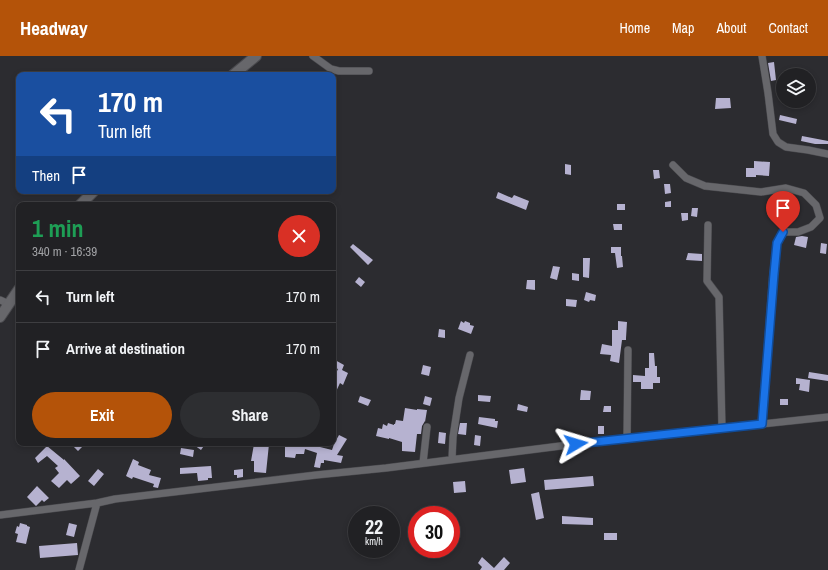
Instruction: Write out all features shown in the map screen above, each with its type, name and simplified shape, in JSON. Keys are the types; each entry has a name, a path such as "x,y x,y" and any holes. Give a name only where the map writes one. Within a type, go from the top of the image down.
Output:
{"street":[{"path":"237,72 256,56"},
{"path":"313,56 331,69 339,71 369,71"},
{"path":"762,56 774,134 778,142 786,147 828,154"},
{"path":"673,165 686,178 705,186 761,192 786,188 804,193 816,205 820,218 811,227 798,232 783,232 777,243 762,424"},
{"path":"83,202 91,194"},
{"path":"708,225 707,281 718,297 722,428"},
{"path":"0,317 4,302 16,292"},
{"path":"627,439 628,350"},
{"path":"452,459 453,437 459,398 470,355"},
{"path":"0,515 97,503 122,498 828,417"},
{"path":"422,463 427,427"},
{"path":"79,570 97,503"}],"building":[{"path":"774,62 776,80 771,81 768,63"},
{"path":"716,98 730,98 731,108 715,109"},
{"path":"780,115 797,119 796,124 779,120"},
{"path":"802,136 828,141 828,144 815,144 801,141"},
{"path":"754,161 770,162 769,176 756,175 756,177 746,177 746,168 754,168"},
{"path":"565,164 571,165 571,175 565,174"},
{"path":"653,170 659,170 660,178 654,179"},
{"path":"664,184 670,184 671,193 665,194"},
{"path":"498,192 512,198 514,195 529,201 526,210 496,198"},
{"path":"671,201 671,207 665,207 665,202"},
{"path":"617,204 625,204 625,210 617,210"},
{"path":"692,208 698,208 697,217 691,216"},
{"path":"681,213 688,213 688,220 682,221"},
{"path":"613,224 622,224 622,230 614,230"},
{"path":"796,237 808,237 806,248 794,245"},
{"path":"821,243 827,244 826,254 820,253"},
{"path":"353,244 373,260 368,265 350,247"},
{"path":"611,247 621,247 623,267 617,268 615,253 611,253"},
{"path":"688,253 702,254 702,261 686,260"},
{"path":"583,258 590,258 589,278 583,277"},
{"path":"553,266 560,267 557,280 550,278"},
{"path":"572,273 579,274 579,281 572,280"},
{"path":"359,277 365,282 361,287 355,282"},
{"path":"527,280 535,280 535,290 526,289"},
{"path":"586,292 596,295 595,301 590,300 589,302 584,300"},
{"path":"566,299 577,300 576,307 566,306"},
{"path":"461,321 464,323 465,321 474,326 471,334 458,329"},
{"path":"618,321 627,322 626,340 622,340 619,363 610,361 611,355 600,354 602,344 612,346 612,330 618,330"},
{"path":"439,329 445,330 445,338 438,337"},
{"path":"649,353 654,353 655,366 657,366 657,377 660,377 660,383 653,383 653,389 641,389 641,382 633,382 633,375 645,376 645,368 649,368"},
{"path":"336,361 344,365 342,370 348,373 343,385 340,383 336,392 336,373 338,369 336,368"},
{"path":"423,365 431,367 429,376 421,374"},
{"path":"809,372 828,375 828,381 808,378"},
{"path":"796,378 810,380 809,392 799,390 800,384 796,384"},
{"path":"581,390 591,391 590,400 580,400"},
{"path":"478,395 491,396 490,402 478,401"},
{"path":"360,396 371,400 368,406 358,402"},
{"path":"425,396 432,398 430,406 423,404"},
{"path":"780,399 788,399 788,405 780,405"},
{"path":"518,404 528,407 527,412 517,410"},
{"path":"604,406 611,406 611,412 603,412"},
{"path":"405,408 427,410 421,434 417,434 415,452 402,451 402,442 376,436 378,428 382,429 383,424 387,426 388,423 394,425 396,420 403,421"},
{"path":"479,417 495,419 495,421 498,421 497,428 478,424"},
{"path":"460,423 467,423 466,435 458,434"},
{"path":"598,426 604,426 604,434 598,434"},
{"path":"439,432 446,433 445,444 438,443"},
{"path":"339,435 347,439 337,455 343,456 341,463 324,460 324,463 321,463 320,468 314,467 317,453 305,449 304,454 296,454 295,458 285,457 285,446 320,447 332,450 333,446 336,446 336,440"},
{"path":"475,435 481,436 480,446 474,445"},
{"path":"47,446 64,459 80,476 71,484 67,480 59,488 51,481 59,473 55,468 58,466 47,456 38,463 35,458"},
{"path":"73,446 83,446 78,451"},
{"path":"195,446 204,446 201,450"},
{"path":"254,446 269,446 266,473 254,472 254,461 251,461"},
{"path":"181,448 194,450 193,457 180,454"},
{"path":"133,459 139,462 138,465 151,470 149,475 161,478 158,488 153,487 154,484 133,477 132,479 126,476"},
{"path":"211,466 212,478 208,478 208,480 198,481 197,473 180,474 180,468"},
{"path":"524,468 526,482 511,484 509,470"},
{"path":"98,469 104,474 94,486 88,481"},
{"path":"243,469 243,477 237,478 237,475 234,475 234,470"},
{"path":"593,476 594,486 545,490 544,480"},
{"path":"465,481 466,492 454,493 453,482"},
{"path":"37,486 49,498 44,502 42,500 36,506 27,497"},
{"path":"539,492 544,518 536,520 531,494"},
{"path":"562,516 593,518 593,525 562,524"},
{"path":"20,523 30,527 26,544 16,542 18,534 15,533 17,526 19,527"},
{"path":"69,523 77,525 74,537 66,535"},
{"path":"604,533 617,533 617,540 604,540"},
{"path":"77,543 78,555 40,558 39,546"},
{"path":"482,557 494,568 504,557 510,563 504,570 480,570 482,567 478,563"}],"route":[{"path":"576,444 762,424 777,243 783,232"}]}
